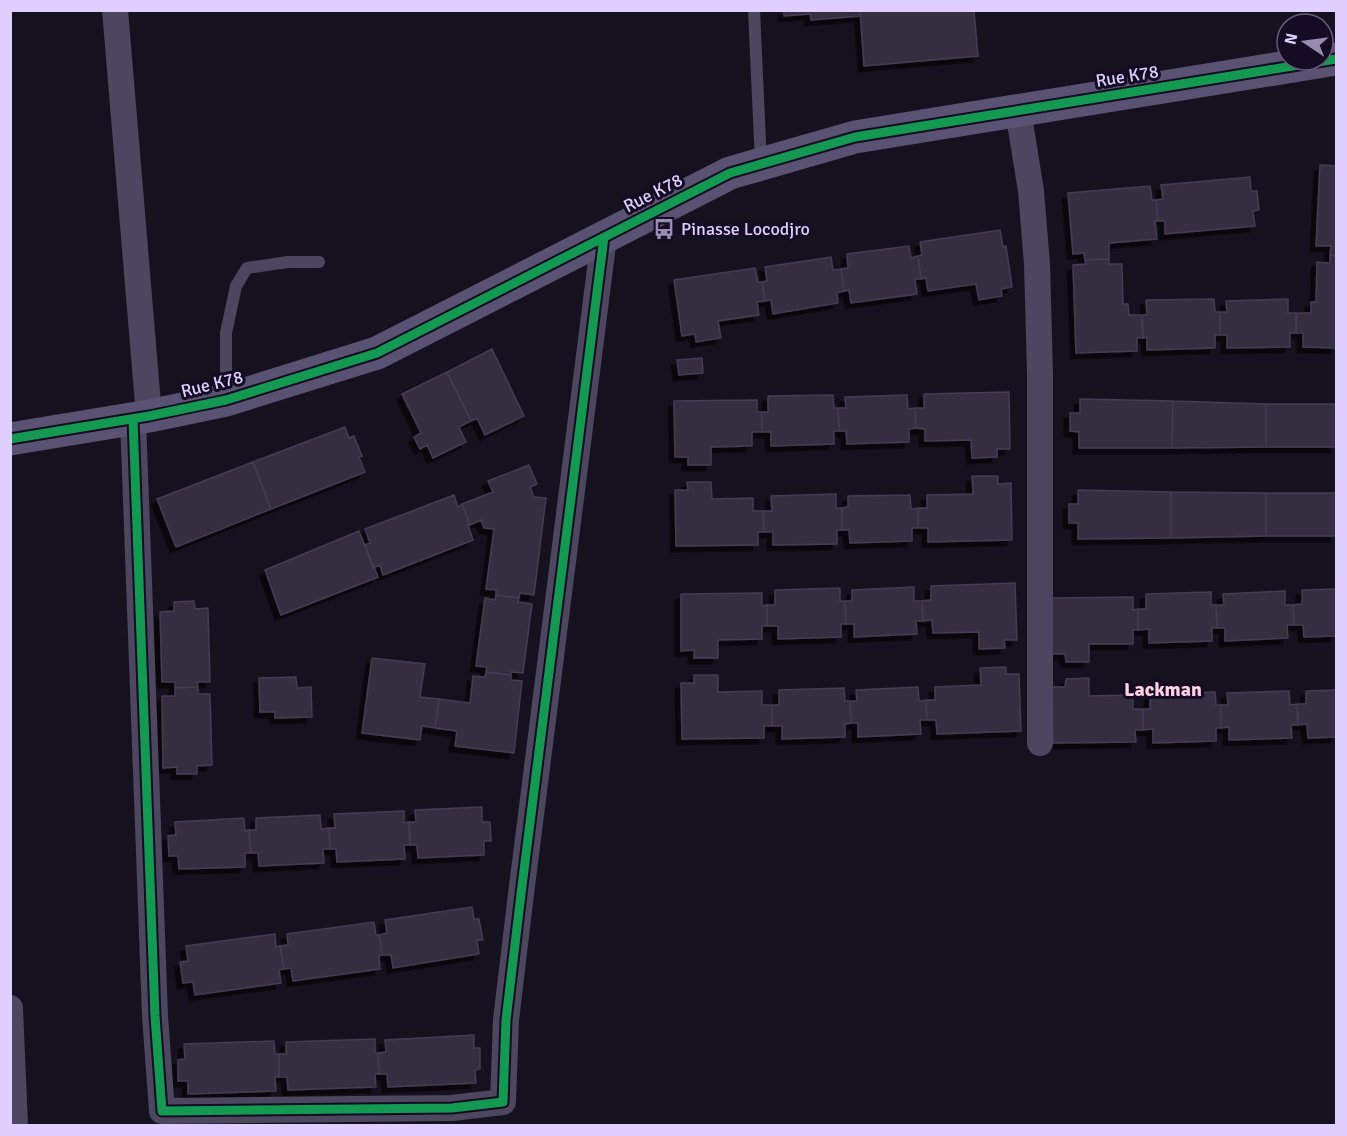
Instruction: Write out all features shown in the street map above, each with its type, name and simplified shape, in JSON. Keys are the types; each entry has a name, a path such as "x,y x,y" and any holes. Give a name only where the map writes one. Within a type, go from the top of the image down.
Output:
{"street":[{"path":"115,10 141,417 155,1016 162,1111 452,1108 503,1102 506,1020 603,237"},
{"name":"Rue K78","path":"10,439 141,417 226,399 377,353 730,173 855,137 1336,59"},
{"path":"1018,110 1031,191 1037,264 1040,373 1040,743"},
{"path":"10,1008 15,1125"}],"lane":[{"path":"754,10 761,164"},
{"path":"226,399 226,333 236,286 247,268 288,262 319,262"}],"building":[{"path":"784,10 860,10 861,16 811,20 810,14 784,16"},
{"path":"860,10 974,10 978,56 864,66"},
{"path":"1320,165 1336,166 1336,255 1330,255 1331,246 1316,246"},
{"path":"1250,177 1251,191 1257,191 1259,210 1253,211 1255,226 1165,234 1165,221 1158,221 1156,200 1163,199 1161,185"},
{"path":"1150,186 1152,200 1156,200 1157,239 1109,243 1109,259 1085,260 1084,253 1073,254 1068,193"},
{"path":"1000,230 1003,247 1006,246 1012,287 1001,289 1002,296 979,300 976,284 928,291 926,278 921,279 918,256 922,255 920,242"},
{"path":"909,246 911,258 918,256 921,279 915,279 917,294 851,303 849,290 844,291 841,269 848,268 847,254"},
{"path":"1330,255 1336,255 1336,348 1303,347 1303,333 1296,333 1297,313 1311,313 1311,302 1316,302 1317,262 1330,263"},
{"path":"831,257 833,270 841,269 844,291 837,293 838,303 773,314 771,300 765,301 762,282 767,281 765,267"},
{"path":"1109,259 1109,264 1122,264 1123,304 1128,304 1129,315 1142,315 1143,338 1137,338 1137,351 1076,353 1073,265 1086,264 1085,260"},
{"path":"755,268 758,282 762,282 765,301 757,302 759,315 718,321 721,338 696,342 695,334 682,336 674,280"},
{"path":"1214,299 1215,312 1220,312 1220,335 1215,335 1215,348 1147,350 1147,337 1143,338 1142,315 1147,315 1146,300"},
{"path":"1288,299 1288,313 1296,313 1296,333 1290,333 1290,347 1227,348 1227,335 1220,335 1220,312 1227,312 1226,301"},
{"path":"492,349 524,416 485,435 477,418 471,421 447,372"},
{"path":"702,358 703,373 679,375 677,360"},
{"path":"447,372 471,421 459,427 466,442 433,458 427,445 420,449 414,437 421,433 402,394"},
{"path":"1009,392 1010,449 997,449 997,457 972,458 971,440 925,441 925,429 916,428 915,408 924,408 924,394"},
{"path":"833,395 834,408 838,408 839,431 834,431 834,444 771,446 771,432 762,432 762,412 768,412 768,396"},
{"path":"907,395 908,409 915,408 916,428 909,429 909,442 847,444 846,431 839,431 838,408 846,408 845,397"},
{"path":"1080,399 1173,401 1172,448 1079,448 1079,432 1070,431 1070,413 1080,413"},
{"path":"757,400 757,412 762,412 762,432 752,432 752,446 711,447 711,465 688,465 688,457 675,457 674,401"},
{"path":"1173,401 1266,404 1266,447 1172,448"},
{"path":"1266,404 1336,404 1336,447 1266,447"},
{"path":"345,427 349,438 354,436 362,456 359,457 365,472 271,509 253,462"},
{"path":"253,462 271,509 176,547 157,499"},
{"path":"529,465 537,484 530,487 534,497 546,498 534,595 520,593 519,598 496,595 496,590 486,589 494,529 484,528 481,520 470,525 462,504 493,492 488,481"},
{"path":"972,476 998,476 998,484 1011,483 1012,540 928,542 928,528 918,528 918,508 927,508 927,495 973,494"},
{"path":"687,482 711,482 712,499 753,498 753,511 763,511 764,532 758,532 758,545 676,546 675,490 688,490"},
{"path":"1078,490 1171,492 1171,538 1078,539 1078,523 1069,523 1069,504 1078,504"},
{"path":"1171,492 1266,493 1266,536 1171,538"},
{"path":"1266,493 1336,493 1336,536 1266,536"},
{"path":"836,494 836,508 842,508 842,530 837,530 837,544 773,545 773,532 764,532 763,511 772,511 771,496"},
{"path":"454,495 458,507 462,504 473,540 383,575 380,565 373,568 365,545 370,543 365,529"},
{"path":"910,495 911,509 918,508 918,528 912,528 912,541 850,543 849,530 842,530 842,508 848,507 848,496"},
{"path":"359,531 378,577 281,615 265,570"},
{"path":"1015,583 1017,640 1004,640 1005,648 979,649 979,632 933,633 932,620 923,621 922,601 931,600 931,586"},
{"path":"914,587 914,601 922,601 923,621 916,621 917,634 854,637 854,624 846,624 845,601 852,601 852,590"},
{"path":"840,588 840,601 845,601 846,624 841,624 841,637 778,639 778,626 767,626 767,605 775,605 775,590"},
{"path":"1336,589 1336,636 1304,637 1303,625 1294,625 1293,605 1302,604 1302,590"},
{"path":"1285,591 1285,605 1293,605 1294,625 1287,625 1288,638 1225,641 1225,628 1217,628 1216,605 1224,605 1223,594"},
{"path":"1211,592 1211,605 1216,605 1217,628 1212,628 1212,641 1149,643 1149,629 1138,630 1138,609 1146,609 1146,594"},
{"path":"762,593 762,606 767,605 767,626 762,626 762,639 718,640 718,658 694,658 694,650 681,651 681,594"},
{"path":"496,595 519,598 518,602 532,604 523,673 511,672 511,675 486,672 487,667 476,666 485,598 495,600"},
{"path":"1133,597 1133,610 1138,609 1138,630 1133,630 1133,644 1089,644 1089,662 1066,662 1065,654 1052,654 1051,598"},
{"path":"194,601 195,609 208,608 210,682 197,682 198,687 175,688 175,682 162,682 160,612 174,611 174,602"},
{"path":"372,658 425,664 420,697 439,699 435,728 422,726 420,740 362,733"},
{"path":"1006,667 1006,674 1019,674 1021,731 937,734 936,720 927,720 926,700 935,700 935,687 981,685 980,668"},
{"path":"486,672 511,675 511,680 522,681 514,753 455,746 457,731 435,728 439,699 470,703 473,676 485,677"},
{"path":"694,675 718,675 718,692 762,691 762,705 772,705 772,726 764,726 764,738 682,739 681,683 694,683"},
{"path":"296,677 297,688 311,687 312,717 275,718 275,712 260,712 259,678"},
{"path":"1089,678 1089,696 1133,695 1133,709 1143,709 1143,730 1135,730 1136,742 1053,743 1052,687 1065,687 1066,679"},
{"path":"198,687 198,694 210,694 212,765 197,766 197,774 177,774 177,767 163,768 162,696 175,696 175,688"},
{"path":"918,687 919,701 926,700 927,720 920,720 921,734 858,737 858,723 851,723 850,701 857,701 856,690"},
{"path":"844,688 845,701 850,701 851,723 845,724 845,737 782,739 782,726 772,726 772,705 779,705 779,690"},
{"path":"1336,690 1336,737 1308,738 1307,724 1298,725 1297,704 1306,704 1306,691"},
{"path":"1289,691 1290,705 1297,704 1298,725 1291,725 1292,738 1229,740 1229,727 1221,728 1221,705 1228,705 1227,693"},
{"path":"1215,692 1216,705 1221,705 1221,728 1216,728 1216,741 1153,743 1153,729 1143,730 1143,709 1150,709 1150,694"},
{"path":"482,807 482,822 490,822 491,841 484,841 484,855 418,858 417,845 410,845 409,822 416,822 415,810"},
{"path":"404,811 404,823 409,822 410,845 404,845 405,859 337,862 336,849 330,849 329,828 335,828 334,814"},
{"path":"320,815 321,829 329,828 330,849 323,849 324,863 259,866 258,853 251,853 249,830 256,830 256,818"},
{"path":"244,818 245,831 249,830 251,853 245,853 245,867 179,869 178,856 169,856 168,836 176,835 175,822"},
{"path":"472,907 474,919 479,919 483,940 477,940 479,954 393,968 391,955 382,955 379,935 387,933 385,920"},
{"path":"374,922 382,955 379,956 380,969 293,981 291,968 284,969 280,946 288,945 287,934"},
{"path":"275,934 276,947 280,946 284,969 279,970 281,983 195,995 193,982 183,983 180,962 188,961 186,946"},
{"path":"474,1035 474,1048 480,1048 480,1069 475,1070 476,1083 388,1087 387,1074 379,1074 378,1053 386,1052 385,1040"},
{"path":"375,1039 379,1074 375,1074 376,1087 288,1090 287,1077 279,1077 279,1054 286,1054 286,1042"},
{"path":"274,1041 275,1054 279,1054 279,1077 275,1077 276,1091 188,1094 188,1081 178,1081 178,1060 185,1059 184,1044"}],"cycle path":[{"path":"10,439 149,416 226,400 377,353 730,173 855,137 1336,59"},
{"path":"133,419 155,1016 162,1111 452,1108 503,1102 506,1020 604,237"}],"place":[{"name":"Pinasse Locodjro","path":"664,229"}],"district":[{"name":"Lackman","path":"1163,689"}]}
